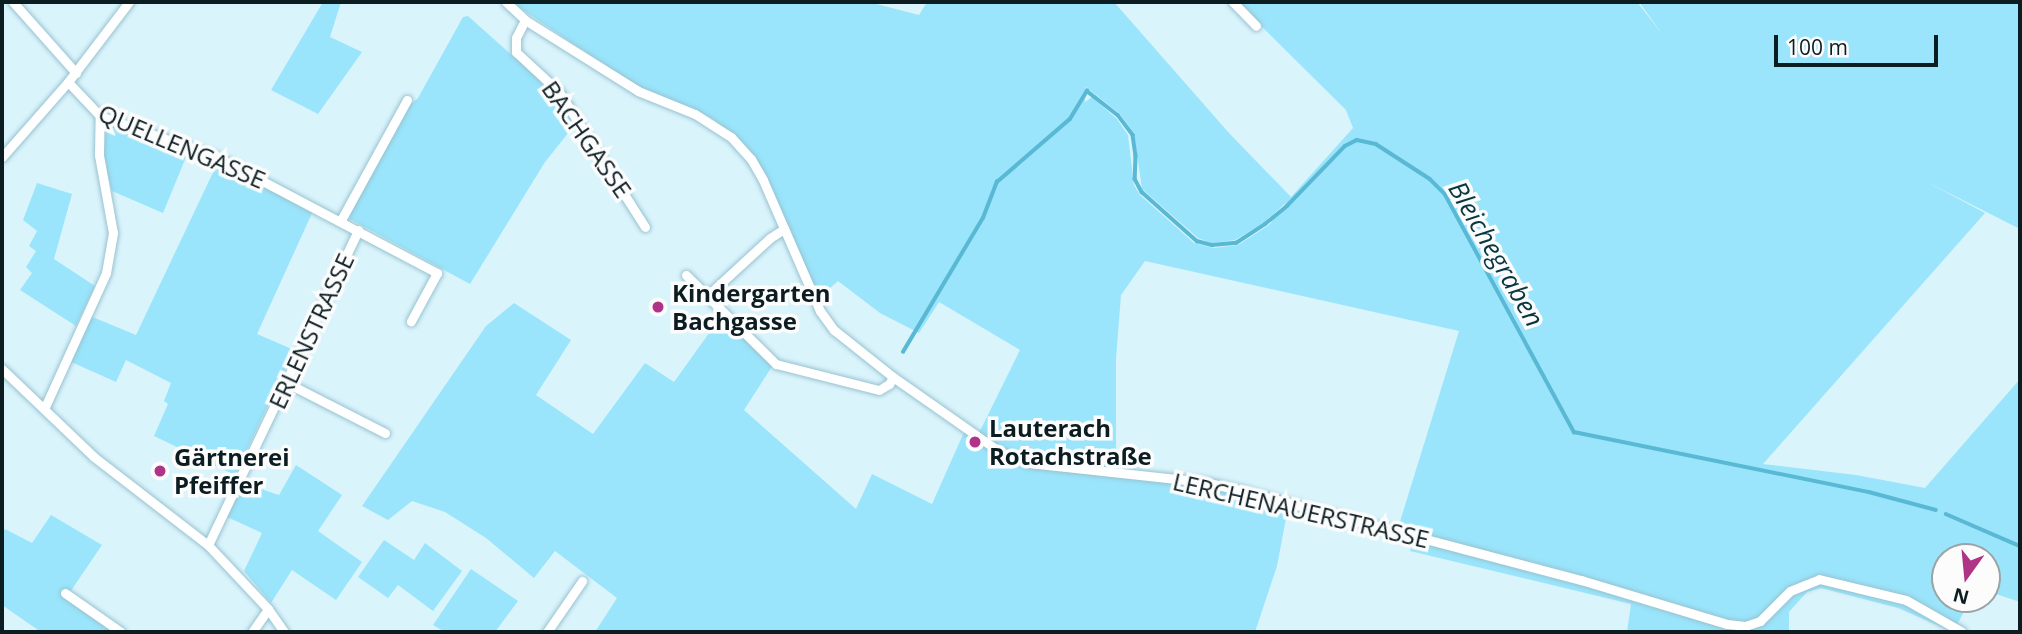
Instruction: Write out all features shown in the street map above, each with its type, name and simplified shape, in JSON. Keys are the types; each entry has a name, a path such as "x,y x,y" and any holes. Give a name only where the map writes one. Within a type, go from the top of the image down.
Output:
{"street":[{"path":"13,2 76,73"},
{"path":"2,157 76,73 129,2"},
{"name":"LERCHENAUERSTRASSE","path":"506,2 525,20 638,91 695,114 731,137 751,159 763,180 820,311 834,330 893,377 1000,452 1029,463 1132,473 1244,491 1581,580 1727,624 1745,626 1760,621 1790,591 1819,579 1906,600 1962,632"},
{"path":"1233,2 1256,26"},
{"name":"BACHGASSE","path":"525,20 516,38 516,52 558,93 645,227"},
{"name":"QUELLENGASSE","path":"68,82 100,116 193,146 341,220 437,273 411,321"},
{"path":"341,220 407,100"},
{"path":"45,407 106,272 113,233 99,155 100,116"},
{"path":"708,296 770,238 784,229"},
{"name":"ERLENSTRASSE","path":"208,545 358,230"},
{"path":"686,275 776,364 879,390 889,384 893,377"},
{"path":"2,369 45,407 94,457 208,545 268,609 284,632"},
{"path":"287,383 386,433"},
{"path":"547,632 582,581"},
{"path":"65,593 121,632"},
{"path":"252,632 268,609"}],"shaded area":[{"path":"323,2 341,2 330,37 362,52 318,114 271,90"},
{"path":"515,2 869,2 919,15 927,2 1114,2 1229,133 1291,197 1353,128 1346,110 1237,2 1637,2 1663,35 1639,2 2020,2 2020,229 1925,181 1985,213 1763,464 1856,475 1925,488 2020,379 2020,602 2001,596 2001,543 1931,543 1931,613 1963,613 1953,632 1898,608 1821,588 1807,592 1789,612 1789,632 1627,632 1631,604 1410,551 1416,533 1398,528 1459,331 1145,261 1121,295 1116,359 1116,472 1186,483 1220,481 1290,497 1277,566 1255,632 595,632 617,598 555,551 534,578 486,538 445,512 412,501 388,520 362,506 486,326 514,303 571,340 536,395 593,434 645,363 674,382 722,315 773,365 744,410 856,509 872,474 932,504 965,430 979,433 1020,350 939,302 919,333 880,313 838,281 820,297 747,150 713,119 642,90 514,4","holes":["1086,87 1120,114 1134,133 1142,189 1198,238 1212,243 1235,240 1262,224 1287,202 1269,225 1238,245 1213,248 1194,243 1140,195 1134,185 1128,135 1117,119 1092,97 1085,102"]},
{"path":"468,16 541,81 573,120 569,132 545,162 470,284 348,218 405,109 418,98 463,17"},
{"path":"103,122 189,150 163,213 112,191 103,157"},
{"path":"217,164 313,211 257,334 294,350 235,475 154,436 168,404 164,401 171,383 126,360 116,382 69,361 90,316 136,335"},
{"path":"37,183 72,194 54,259 95,286 76,326 20,290 32,273 26,267 36,251 29,246 37,231 23,220"},
{"path":"296,465 342,495 318,531 362,562 336,600 292,570 271,603 244,571 262,533 225,516 240,482 279,495"},
{"path":"51,515 102,545 66,598 116,632 41,632 2,605 2,534 5,529 32,543"},
{"path":"384,540 414,560 425,543 462,571 433,611 398,585 388,598 358,577"},
{"path":"471,569 518,601 495,632 445,632 433,625"}],"waterway":[{"name":"Bleichegraben","path":"903,352 983,218 997,182 1070,119 1087,91 1118,115 1133,135 1135,179 1142,192 1197,241 1212,245 1236,243 1265,224 1287,206 1345,146 1357,140 1376,144 1430,179 1445,194 1574,432 1869,492 1936,510"},
{"name":"Bleichegraben","path":"1946,514 2020,546"}],"place":[{"name":"Kindergarten Bachgasse","path":"658,307"},
{"name":"Lauterach Rotachstraße","path":"975,442"},
{"name":"Gärtnerei Pfeiffer","path":"160,471"}]}
